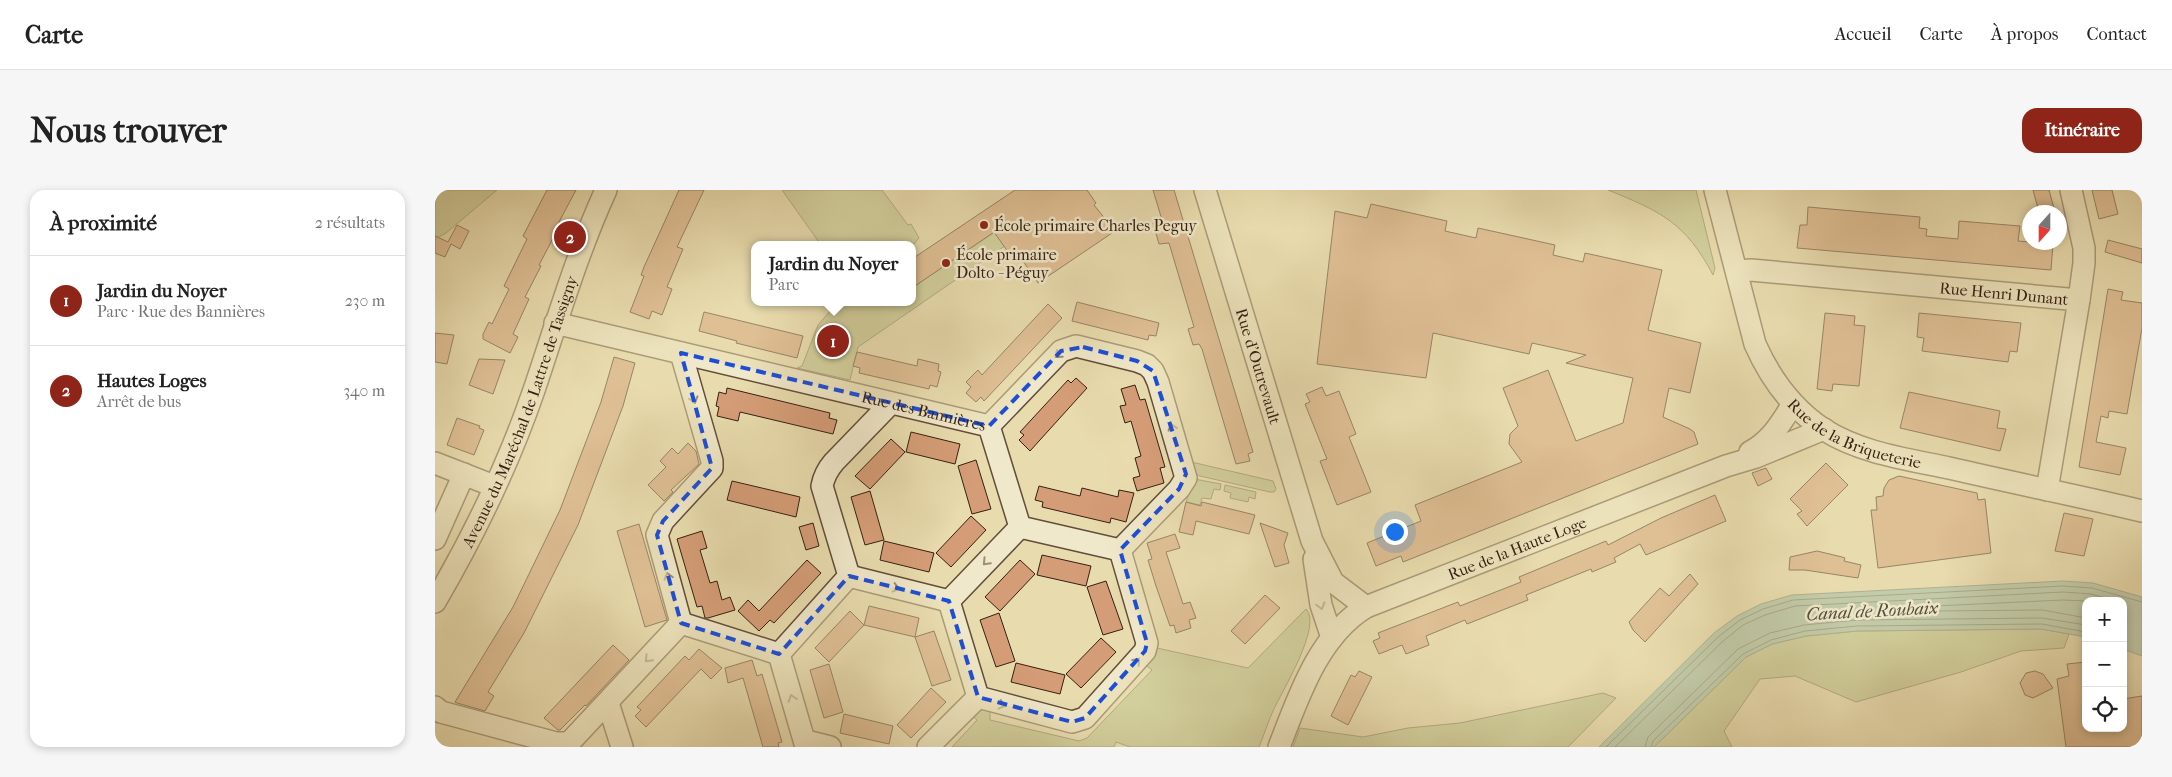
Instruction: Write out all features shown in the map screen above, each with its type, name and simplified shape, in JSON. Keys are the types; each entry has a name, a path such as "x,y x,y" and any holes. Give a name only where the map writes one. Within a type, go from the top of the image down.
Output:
{"street":[{"name":"Avenue du Maréchal de Lattre de Tassigny","path":"435,602 454,569 494,486 525,415 582,246 606,190"},
{"name":"Rue d'Outrevault","path":"1205,190 1312,541 1333,582 1366,607"},
{"name":"Rue de la Briqueterie","path":"1715,190 1755,344 1771,376 1793,404 1824,429 1857,446 1887,454 2142,511"},
{"path":"2071,190 2084,248 2079,300"},
{"name":"Rue Henri Dunant","path":"1737,272 1751,270 2079,300 2047,490"},
{"name":"Rue des Bannières","path":"555,323 989,426 1020,527"},
{"path":"989,426 1061,351 1076,346 1147,365 1153,371 1186,474 1184,482 1179,489 1120,550"},
{"path":"681,353 712,461 712,468 708,475 658,528 657,534 681,623"},
{"path":"849,576 822,486 823,479 834,462 891,403"},
{"path":"1726,466 1762,445 1772,436 1793,404"},
{"name":"Rue de la Haute Loge","path":"1279,747 1308,677 1333,638 1353,617 1366,607 1824,429"},
{"path":"435,463 494,486"},
{"name":"Avenue du Maréchal de Lattre de Tassigny","path":"435,539 464,474"},
{"path":"949,601 1020,527 1120,550"},
{"name":"Rue d'Outrevault","path":"1312,541 1318,595 1333,638"},
{"path":"978,698 1072,722 1085,718 1140,658 1147,643 1120,550"},
{"path":"849,576 949,601"},
{"path":"779,654 849,576"},
{"path":"949,601 978,698"},
{"path":"681,623 779,654"},
{"path":"435,706 441,712 546,740 569,743 681,623"},
{"path":"779,654 806,744 830,747"},
{"path":"929,747 978,698"},
{"path":"608,703 621,747"}],"highlighted area":[{"path":"1083,347 1137,361 1153,371 1186,474 1179,489 1120,550 1147,643 1145,651 1085,718 1072,722 978,697 949,601 849,576 779,654 681,623 657,535 663,521 712,468 681,353 989,426 1061,351"}],"green space":[{"path":"435,190 497,190 446,233 435,239"},
{"path":"782,190 882,190 908,225 911,224 919,238 916,241 818,241"},
{"path":"1057,190 1086,190 858,347 850,380 797,368 802,366 818,325 832,309 830,306 916,306 916,285"},
{"path":"1608,190 1696,190 1715,268 1713,275 1693,243 1670,221 1643,205"},
{"path":"1187,461 1273,481 1276,489 1274,492 1270,492 1200,476 1194,473"},
{"path":"1194,479 1221,484 1220,490 1214,489 1211,499 1202,498 1200,505 1186,502"},
{"path":"1225,485 1256,492 1255,499 1249,497 1248,502 1230,498 1231,493 1224,491"},
{"path":"1306,609 1310,617 1305,644 1273,711 1259,747 1130,747 1116,742 1114,747 952,747 977,720 968,712 990,707 990,720 1079,741 1087,738 1152,670 1143,663 1157,648 1248,668"},
{"path":"2042,629 2069,634 2064,648 2021,651 1961,672 1856,702 1795,676 1760,679 1724,731 1732,747 1654,747 1746,657 1772,644 1806,636 1857,631"},
{"path":"1603,693 1616,698 1568,747 1293,747 1300,728 1363,737 1408,728 1460,723"}],"water":[{"name":"Canal de Roubaix","path":"2063,581 2093,583 2142,597 2142,656 2127,650 2127,597 2082,597 2082,636 2041,629 1857,631 1806,636 1772,644 1746,657 1654,747 1599,747 1714,633 1737,616 1761,604 1792,595"}],"building":[{"path":"547,190 576,190 559,222 561,223 525,297 529,299 513,334 518,337 510,353 483,339 483,334 489,322 492,324 509,289 504,286 527,239 523,236"},
{"path":"679,190 704,190 677,247 683,249 667,287 672,289 662,315 652,311 649,319 630,312 644,276 641,275 644,267"},
{"path":"1015,190 1087,190 1096,203 1094,205 1115,231 1038,283 1019,255 1013,259 994,232 916,285 916,256"},
{"path":"1153,190 1174,190 1253,452 1248,454 1250,461 1236,464 1202,349 1199,344 1193,345 1188,329 1194,327 1169,243 1159,244 1153,223 1162,220"},
{"path":"2033,190 2049,190 2053,205 2037,205"},
{"path":"2092,190 2112,190 2118,214 2099,219"},
{"path":"1371,204 1447,221 1445,231 1476,238 1478,228 1555,245 1553,255 1583,262 1585,253 1662,270 1648,330 1701,343 1690,393 1669,388 1663,417 1694,432 1698,444 1403,562 1401,556 1376,566 1367,543 1421,521 1415,505 1522,462 1509,444 1510,434 1518,426 1503,388 1548,370 1576,441 1623,423 1633,378 1566,363 1586,355 1532,343 1529,354 1433,333 1426,378 1317,364 1335,211 1367,218"},
{"path":"1808,207 1920,217 1919,228 1927,229 1926,236 1958,239 1959,221 2020,226 2018,241 2022,241 2022,250 2053,250 2051,270 1797,248 1800,225 1807,225"},
{"path":"457,225 469,231 460,249 451,244 445,257 435,253 435,236 448,242"},
{"path":"2108,240 2142,249 2142,263 2105,252"},
{"path":"2108,289 2123,292 2121,300 2142,303 2142,328 2127,414 2109,411 2108,418 2101,416 2096,442 2126,448 2120,475 2079,467"},
{"path":"1077,302 1159,323 1156,336 1149,335 1148,340 1072,321"},
{"path":"1048,304 1062,318 984,401 981,397 976,402 966,393 971,387 966,382 978,370 982,375"},
{"path":"704,312 803,336 797,358 736,343 737,341 699,331"},
{"path":"1825,313 1855,316 1854,325 1865,326 1859,386 1833,384 1832,391 1817,389"},
{"path":"1919,313 2021,323 2017,352 2010,351 2008,362 1922,351 1924,338 1917,337"},
{"path":"435,333 454,335 447,364 435,362"},
{"path":"857,352 917,366 918,359 939,364 938,371 941,372 937,387 930,385 929,389 859,373 860,368 853,366"},
{"path":"614,357 635,363 623,406 578,525 524,633 488,692 494,696 485,711 457,703 455,702 513,607 560,510 601,402"},
{"path":"479,359 505,360 493,394 469,385"},
{"path":"1076,378 1087,388 1030,451 1019,440 1024,435 1020,432 1068,380 1071,383"},
{"path":"1135,385 1140,400 1145,399 1165,467 1160,468 1164,483 1137,491 1133,478 1140,476 1135,458 1141,456 1131,421 1125,423 1120,406 1126,405 1121,389"},
{"path":"1322,387 1326,396 1339,391 1356,434 1349,437 1371,492 1337,505 1320,461 1327,459 1305,404 1310,402 1306,394"},
{"path":"727,388 830,413 829,418 837,420 833,434 740,412 738,421 717,416 719,407 716,406 719,392 726,394"},
{"path":"1909,392 2000,411 1997,428 2006,429 2000,451 1900,428"},
{"path":"457,418 480,426 479,428 484,430 474,455 447,445"},
{"path":"911,432 960,444 955,464 906,452"},
{"path":"891,439 905,452 870,489 855,476"},
{"path":"688,443 696,451 699,464 671,490 673,492 664,501 648,485 666,467 660,461 672,448 678,454"},
{"path":"976,460 991,509 972,514 958,466"},
{"path":"1826,463 1848,485 1807,526 1797,514 1802,511 1790,499"},
{"path":"1766,468 1772,479 1758,486 1752,473"},
{"path":"1899,476 1977,493 1978,500 1985,499 1991,553 1878,568 1871,510 1877,510 1876,497 1883,496 1884,488 1889,480"},
{"path":"732,481 800,497 796,517 727,500"},
{"path":"1039,486 1080,496 1082,488 1118,497 1119,490 1134,493 1126,522 1111,518 1110,523 1042,507 1043,502 1035,500"},
{"path":"870,491 884,540 865,545 851,497"},
{"path":"1715,495 1726,521 1646,555 1640,544 1614,558 1616,562 1592,572 1591,569 1526,595 1528,600 1467,624 1465,620 1426,636 1429,645 1406,654 1402,645 1379,654 1373,641 1380,638 1378,633 1458,602 1460,606 1521,582 1519,577 1606,541 1608,545 1661,518"},
{"path":"1186,502 1201,506 1202,502 1255,515 1249,534 1196,521 1193,535 1179,532"},
{"path":"2064,513 2093,519 2084,556 2055,551"},
{"path":"971,516 986,530 951,567 936,553"},
{"path":"813,523 819,546 806,550 799,527"},
{"path":"1260,523 1288,533 1284,545 1289,563 1275,567"},
{"path":"639,524 667,620 645,627 617,531"},
{"path":"702,531 707,548 700,550 710,583 717,581 722,600 730,597 735,610 708,618 705,618 702,606 697,607 677,539"},
{"path":"1175,534 1180,548 1166,552 1183,604 1190,602 1196,618 1189,620 1191,628 1176,633 1174,625 1170,626 1156,586 1148,560 1152,559 1147,543"},
{"path":"884,541 934,553 929,572 880,560"},
{"path":"1817,551 1842,557 1845,558 1844,561 1861,565 1858,578 1805,570 1789,570 1790,557"},
{"path":"1042,555 1091,566 1086,586 1037,575"},
{"path":"807,560 821,573 774,623 770,620 759,631 738,611 748,600 759,611"},
{"path":"1020,560 1035,574 1000,611 985,597"},
{"path":"1690,574 1698,584 1645,642 1633,630 1629,622 1660,588 1669,596"},
{"path":"1106,581 1123,629 1103,635 1087,587"},
{"path":"1265,595 1280,608 1245,644 1231,631"},
{"path":"869,606 919,618 915,637 864,625"},
{"path":"850,611 864,625 829,662 815,648"},
{"path":"999,613 1015,661 996,667 980,620"},
{"path":"934,631 951,680 932,686 915,637"},
{"path":"1101,638 1116,652 1081,688 1066,674"},
{"path":"613,645 629,660 586,706 558,730 544,718"},
{"path":"699,649 722,668 711,679 701,669 646,727 635,716 641,710 637,707 685,656 689,660"},
{"path":"752,660 757,676 762,674 782,742 778,743 779,747 763,747 743,678 728,683 725,668"},
{"path":"2082,662 2082,732 2127,732 2127,698 2142,696 2142,747 2066,747 2057,679 2069,676 2067,664"},
{"path":"1016,663 1065,675 1060,694 1011,682"},
{"path":"829,664 843,712 824,718 810,670"},
{"path":"1359,671 1372,677 1348,725 1331,716 1351,675 1355,677"},
{"path":"2035,671 2043,674 2053,688 2033,698 2025,695 2020,683 2026,673"},
{"path":"931,688 946,702 911,738 897,725"},
{"path":"844,714 893,726 889,744 840,733"}],"place":[{"name":"École primaire Charles Peguy","path":"984,225"},
{"name":"Hautes Loges","path":"570,237"},
{"name":"École primaire Dolto - Péguy","path":"946,263"},
{"name":"Jardin du Noyer","path":"833,341"}]}
